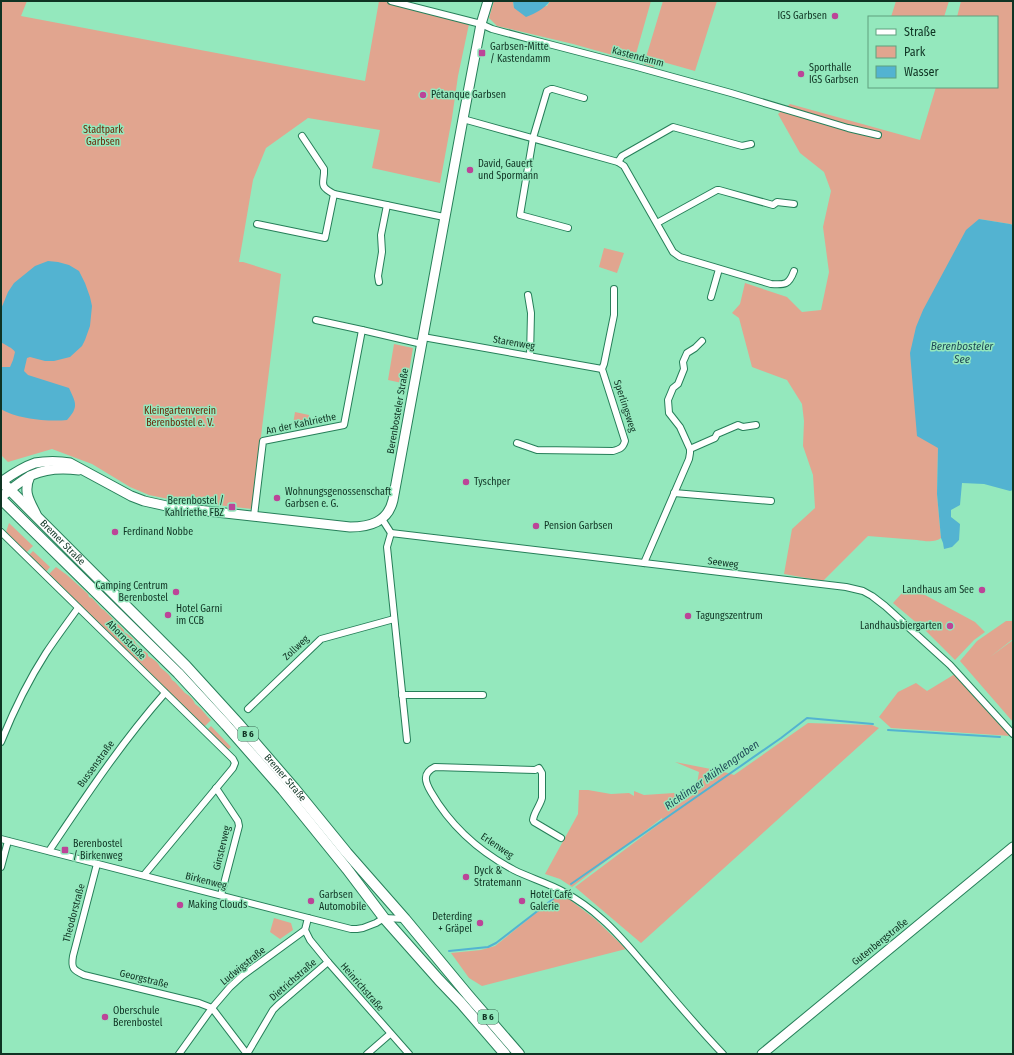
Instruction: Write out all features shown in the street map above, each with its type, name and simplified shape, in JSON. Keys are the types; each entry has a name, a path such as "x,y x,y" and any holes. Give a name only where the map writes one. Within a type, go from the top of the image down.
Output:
{"main road":[{"name":"Bremer Straße","path":"1,481 186,666 237,722 468,995 520,1054"},
{"name":"Bremer Straße","path":"1,498 178,673 210,708 282,790 347,869 384,918 439,980 461,1002 505,1054"}],"street":[{"name":"Kastendamm","path":"391,1 481,24 534,40 731,93 848,128 878,135"},
{"name":"Berenbosteler Straße","path":"382,519 390,511 392,506 444,217 481,24 488,1"},
{"path":"568,228 520,215 533,138 547,91 549,89 554,89 584,98"},
{"path":"463,119 618,162 624,166 673,252 680,257 771,284 784,285 791,280 794,271"},
{"path":"618,162 622,156 673,127 742,146 751,144"},
{"path":"302,136 324,169 325,173 322,183 324,187 334,194 444,217"},
{"path":"657,223 717,190 773,205 777,202 794,204"},
{"path":"257,224 325,238 334,194"},
{"path":"379,282 378,276 382,252 381,235 387,206"},
{"path":"711,297 719,269"},
{"path":"602,368 614,315 614,289"},
{"path":"528,295 531,313 530,356"},
{"path":"316,320 362,330 423,340"},
{"name":"An der Kahlriethe","path":"254,516 263,441 344,425 362,330"},
{"name":"Starenweg","path":"423,340 602,368"},
{"path":"644,563 689,459 690,453 690,449 680,427 669,414 668,400 673,388 678,384 684,369 683,362 687,353 702,341"},
{"name":"Sperlingsweg","path":"517,443 537,450 613,451 624,446 625,441 602,368"},
{"path":"690,449 715,438 717,434 738,425 743,427 756,425"},
{"path":"1,481 35,463 56,461 70,463 124,493 144,501 171,506 350,527 369,526 382,519 391,533 387,548 407,740"},
{"path":"1,498 30,475 54,469 84,471"},
{"path":"30,475 26,492 36,516"},
{"path":"674,492 771,501"},
{"name":"Ahornstraße","path":"1,532 233,759 235,763 216,788"},
{"name":"Seeweg","path":"391,533 846,587 863,591 885,606 950,665 1013,734"},
{"path":"1,742 13,713 40,664 78,608"},
{"name":"Zollweg","path":"248,709 321,639 394,619"},
{"name":"Bussenstraße","path":"49,851 114,757 165,693"},
{"path":"402,695 483,695"},
{"name":"Erlenweg","path":"561,838 533,820 542,798 542,773 539,768 535,770 435,768 427,773 426,784 440,808 466,836 503,864 565,892 603,920 723,1054"},
{"path":"144,876 216,788"},
{"name":"Ginsterweg","path":"216,788 236,816 239,826 221,895"},
{"name":"Birkenweg","path":"1,839 308,918 357,929 370,926 384,918 405,919"},
{"path":"1,867 8,841"},
{"name":"Gutenbergstraße","path":"762,1054 1013,847"},
{"name":"Theodorstraße","path":"73,968 73,956 97,864"},
{"path":"305,930 308,918"},
{"name":"Heinrichstraße","path":"305,930 310,940 328,962 409,1054"},
{"name":"Ludwigstraße","path":"179,1054 212,1008 236,981 305,930"},
{"name":"Dietrichstraße","path":"212,1008 247,1054 273,1010 328,962"},
{"name":"Georgstraße","path":"73,968 84,975 192,1001 212,1008"},
{"path":"367,1054 390,1034"}],"green space":[{"name":"Stadtpark Garbsen","path":"1,1 27,1 21,16 365,81 379,1 384,1 469,24 458,76 440,183 372,168 380,130 308,118 266,148 253,180 239,262 281,274 252,509 173,500 149,495 130,487 92,464 52,449 8,462 1,455"},
{"path":"494,1 513,1 514,8 547,6 550,1 651,1 634,61 573,44 497,26 489,18"},
{"path":"663,1 717,1 695,71 656,60 654,67 644,64"},
{"path":"896,1 949,1 944,16 891,16"},
{"path":"961,1 1013,1 1013,225 979,219 938,448 937,494 941,538 936,541 929,541 868,536 823,581 784,574 792,529 815,508 813,475 803,446 804,421 802,404 787,380 752,367 739,318 732,313 740,304 745,283 787,297 802,312 821,310 829,272 823,227 831,191 824,172 800,153 778,114 790,104 920,140 936,88 998,88 998,16 957,16"},
{"path":"604,248 624,253 617,273 599,267"},
{"path":"394,344 413,348 407,384 388,380"},
{"path":"295,412 309,415 308,426 293,424"},
{"path":"9,523 33,546 26,553 6,532"},
{"path":"33,551 50,567 46,572 29,555"},
{"path":"56,567 88,594 89,597 92,598 124,630 124,632 133,638 136,644 148,654 148,656 157,662 172,680 194,701 195,704 200,707 211,720 204,727 49,574"},
{"name":"Landhausbiergarten","path":"903,592 925,595 975,622 985,632 974,640 955,660 925,630 893,603"},
{"path":"1006,621 1013,621 1013,639 990,657 1013,640 1013,722 960,661 977,641"},
{"path":"955,674 1011,736 891,728 879,717 898,692 916,683 927,691"},
{"path":"808,723 872,725 879,728 641,943 575,887 663,821 662,818 572,887 560,879 545,874 578,814 579,790 611,794 629,793 634,796 634,791 644,795 674,793 684,801 697,792 699,772 675,762 734,775"},
{"path":"211,726 231,747 228,750 207,730"},
{"path":"561,893 595,919 626,949 482,986 469,978 451,953 481,950 495,946"},
{"path":"274,918 291,923 293,930 280,939 270,932"}],"water":[{"path":"513,1 550,1 540,10 526,17 514,8"},
{"name":"Berenbosteler See","path":"979,219 1013,225 1013,490 1010,491 984,484 962,483 960,505 951,510 951,517 960,524 959,540 952,547 944,549 941,538 937,494 938,448 917,436 910,353 916,327 923,310 966,230"},
{"path":"48,261 69,265 79,271 85,283 92,306 90,326 82,346 70,357 54,361 45,361 30,357 27,358 24,371 28,375 69,388 75,401 75,408 67,420 52,421 33,419 15,415 1,409 1,367 10,367 15,352 1,342 1,309 8,292 14,283 35,266"}],"waterway":[{"name":"Ricklinger Mühlengraben","path":"571,884 781,738 807,718 873,724"},
{"name":"Ricklinger Mühlengraben","path":"888,730 1000,737"},
{"name":"Ricklinger Mühlengraben","path":"449,951 488,947 496,943 553,899"}],"place":[{"name":"IGS Garbsen","path":"835,16"},
{"name":"Garbsen-Mitte / Kastendamm","path":"482,53"},
{"name":"Sporthalle IGS Garbsen","path":"801,74"},
{"name":"Pétanque Garbsen","path":"423,95"},
{"name":"David, Gauert und Spormann","path":"470,170"},
{"name":"Tyschper","path":"466,482"},
{"name":"Wohnungsgenossenschaft Garbsen e. G.","path":"277,498"},
{"name":"Berenbostel / Kahlriethe FBZ","path":"232,507"},
{"name":"Pension Garbsen","path":"536,526"},
{"name":"Ferdinand Nobbe","path":"115,532"},
{"name":"Landhaus am See","path":"982,590"},
{"name":"Camping Centrum Berenbostel","path":"176,592"},
{"name":"Hotel Garni im CCB","path":"168,615"},
{"name":"Tagungszentrum","path":"688,616"},
{"name":"Landhausbiergarten","path":"950,626"},
{"name":"Berenbostel / Birkenweg","path":"65,850"},
{"name":"Dyck & Stratemann","path":"466,877"},
{"name":"Garbsen Automobile","path":"311,901"},
{"name":"Hotel Café Galerie","path":"522,901"},
{"name":"Making Clouds","path":"180,905"},
{"name":"Deterding + Gräpel","path":"480,923"},
{"name":"Oberschule Berenbostel","path":"105,1017"}],"park label":[{"name":"Kleingartenverein Berenbostel e. V.","path":"180,416"}]}
